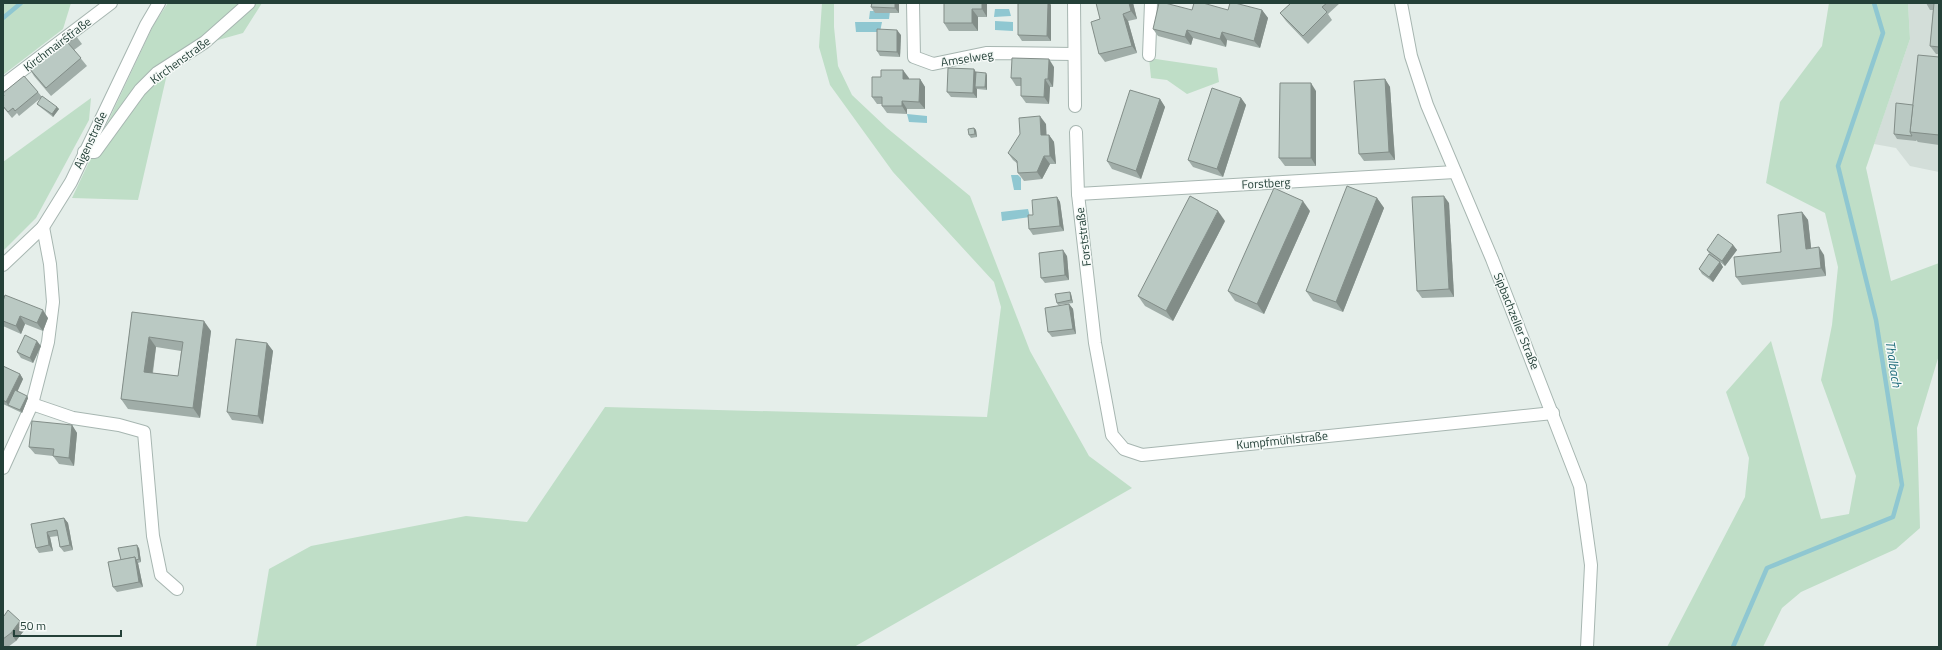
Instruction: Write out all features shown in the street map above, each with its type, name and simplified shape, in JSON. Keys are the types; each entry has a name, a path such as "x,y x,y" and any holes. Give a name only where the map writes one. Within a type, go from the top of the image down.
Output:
{"street":[{"name":"Kirchmairstraße","path":"3,85 111,3"},
{"name":"Aigenstraße","path":"3,265 43,227 70,182 146,25 159,3"},
{"name":"Kirchenstraße","path":"84,152 95,152 140,90 157,73 205,42 249,3"},
{"name":"Amselweg","path":"913,3 914,56 933,64 986,53 1074,54"},
{"path":"1074,3 1075,106"},
{"path":"1150,55 1151,3"},
{"name":"Sipbachzeller Straße","path":"1401,3 1411,56 1427,105 1492,259 1553,413 1580,486 1591,565 1587,647"},
{"name":"Forststraße","path":"1076,132 1078,194 1095,342"},
{"name":"Forstberg","path":"1078,194 1455,172"},
{"path":"3,468 32,404 48,342 53,302 50,264 43,227"},
{"name":"Kumpfmühlstraße","path":"1095,342 1112,435 1124,449 1142,455 1553,413"},
{"path":"32,404 73,418 119,425 144,432 153,536 161,575 177,589"}],"shaded area":[{"path":"1908,3 1939,3 1939,172 1910,166 1896,148 1874,144 1910,39"}],"green space":[{"path":"3,3 71,3 63,29 3,75"},
{"path":"168,3 262,3 243,33 211,42 167,74 138,200 72,198 154,24"},
{"path":"822,3 834,3 834,27 838,66 852,95 887,128 970,196 1030,351 1089,456 1132,488 854,647 256,647 269,569 311,546 466,516 527,522 605,407 987,417 1001,307 994,282 893,172 830,85 819,47"},
{"path":"1829,3 1908,3 1910,39 1866,168 1891,281 1939,263 1939,355 1917,428 1920,528 1896,549 1801,592 1782,608 1763,647 1667,647 1745,497 1749,458 1726,392 1771,341 1821,519 1849,514 1856,476 1821,380 1832,325 1838,267 1825,213 1766,183 1780,102 1822,46"},
{"path":"1149,58 1217,68 1219,82 1187,94 1167,80 1151,78"},
{"path":"91,98 89,120 36,218 3,251 3,162"}],"water":[{"path":"995,9 1009,9 1011,16 994,17"},
{"path":"870,11 890,11 889,19 869,19"},
{"path":"995,21 1013,22 1013,31 995,30"},
{"path":"855,22 882,22 880,32 856,32"},
{"path":"907,114 927,116 927,123 909,122"},
{"path":"1011,175 1018,175 1021,178 1021,190 1014,190"},
{"path":"1028,209 1030,217 1002,221 1001,212"}],"building":[{"path":"872,3 895,3 895,8 871,7"},
{"path":"944,3 982,3 982,9 972,9 972,23 944,23"},
{"path":"1018,3 1048,3 1047,36 1018,35"},
{"path":"1096,3 1129,3 1131,11 1123,14 1132,46 1099,54 1091,22 1100,19"},
{"path":"1159,3 1165,3 1192,10 1194,3 1203,3 1228,10 1230,3 1235,3 1262,10 1254,41 1222,32 1220,39 1187,30 1185,37 1153,29"},
{"path":"1291,3 1327,3 1322,7 1327,12 1303,36 1280,13"},
{"path":"1934,3 1939,3 1939,47 1930,46"},
{"path":"70,29 76,36 68,43 81,58 46,88 29,68 65,38 62,35"},
{"path":"877,29 897,30 897,52 877,51"},
{"path":"1918,55 1939,57 1939,135 1910,132"},
{"path":"1012,58 1049,59 1048,79 1045,79 1044,97 1021,96 1021,78 1011,78"},
{"path":"948,68 974,69 973,93 947,92"},
{"path":"881,70 903,70 903,79 920,79 919,102 902,101 902,106 882,106 882,97 872,97 872,77 881,77"},
{"path":"976,72 986,73 985,87 975,87"},
{"path":"24,76 38,92 15,111 13,108 8,112 3,106 3,93"},
{"path":"1385,79 1389,152 1359,154 1354,81"},
{"path":"1280,83 1311,83 1311,158 1279,158"},
{"path":"1212,88 1241,98 1217,169 1188,160"},
{"path":"1130,90 1160,99 1136,171 1107,161"},
{"path":"42,96 57,107 52,114 37,104"},
{"path":"1896,103 1913,105 1910,132 1912,136 1894,134"},
{"path":"1040,116 1041,135 1049,135 1050,156 1044,156 1037,172 1018,173 1017,161 1008,153 1020,134 1019,118"},
{"path":"974,128 975,134 969,135 968,129"},
{"path":"1347,186 1377,198 1336,302 1306,291"},
{"path":"1274,188 1303,201 1257,304 1228,291"},
{"path":"1190,196 1218,211 1166,311 1138,296"},
{"path":"1444,196 1449,289 1417,291 1412,197"},
{"path":"1057,197 1060,226 1029,229 1028,215 1033,215 1032,200"},
{"path":"1802,212 1806,249 1819,247 1821,268 1736,277 1734,257 1781,252 1778,215"},
{"path":"1718,234 1733,245 1722,261 1707,250"},
{"path":"1063,250 1065,275 1041,278 1039,253"},
{"path":"1709,254 1720,262 1709,277 1699,269"},
{"path":"1070,292 1071,300 1057,303 1055,294"},
{"path":"5,295 43,310 37,323 20,316 16,326 3,321 3,301"},
{"path":"1069,304 1073,329 1048,332 1045,308"},
{"path":"132,312 204,321 193,408 121,399","holes":["149,337 183,342 178,376 144,372"]},
{"path":"25,335 37,341 30,358 17,352"},
{"path":"236,339 267,343 258,416 227,412"},
{"path":"3,366 20,374 6,402 3,400"},
{"path":"15,390 27,396 20,410 8,405"},
{"path":"32,421 72,425 69,458 53,456 54,449 29,447"},
{"path":"64,518 70,545 60,547 57,530 47,532 49,545 36,548 31,524"},
{"path":"137,545 139,559 136,560 135,557 121,560 118,548"},
{"path":"135,557 139,582 113,587 108,562"},
{"path":"8,610 20,621 11,633 3,639 3,616"}],"waterway":[{"path":"3,18 21,3"},
{"name":"Thalbach","path":"1733,647 1767,568 1893,517 1902,485 1876,320 1838,166 1883,33 1874,3"}]}
